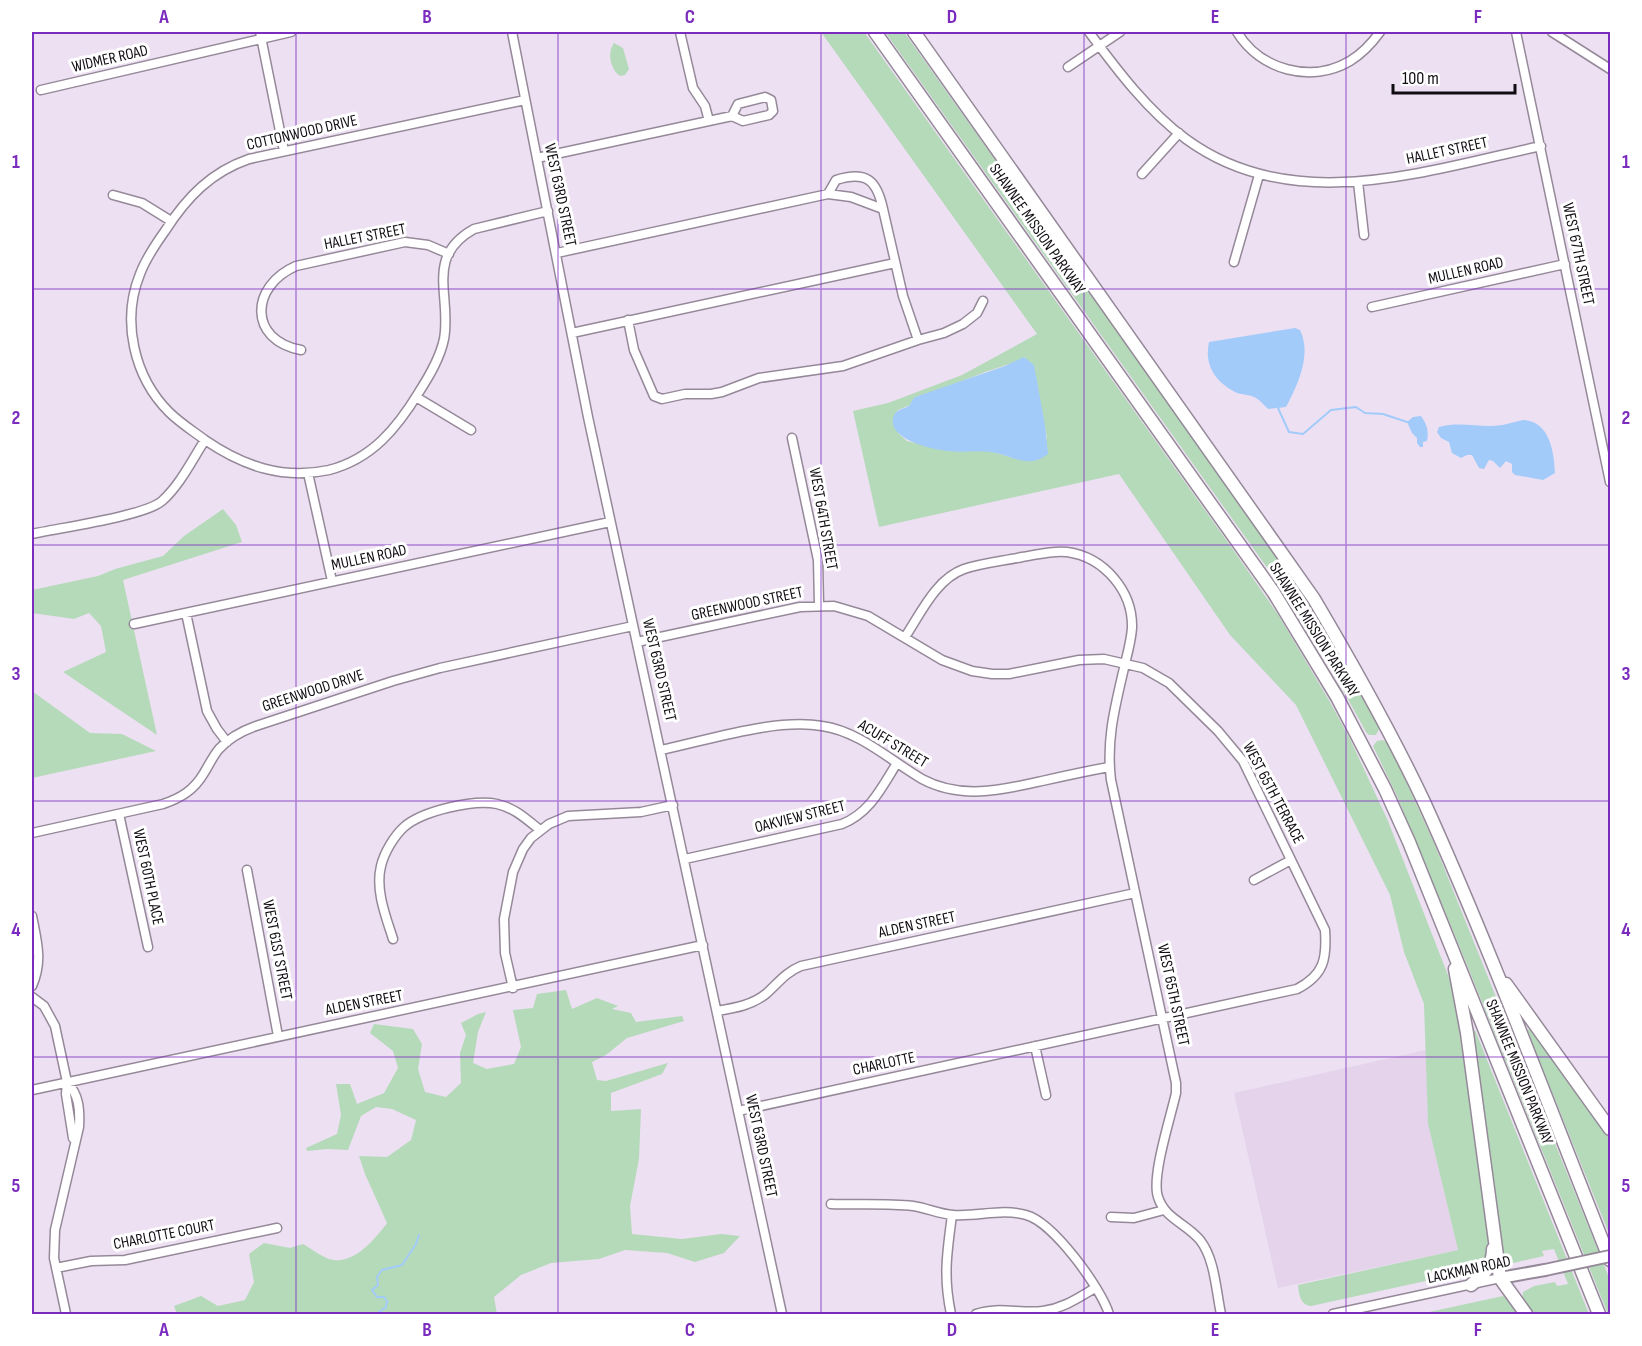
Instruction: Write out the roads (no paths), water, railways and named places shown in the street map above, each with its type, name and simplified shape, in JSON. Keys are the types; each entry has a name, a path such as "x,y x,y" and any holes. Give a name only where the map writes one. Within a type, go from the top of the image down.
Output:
{"highway":[{"name":"SHAWNEE MISSION PARKWAY","path":"875,32 1274,593 1337,697 1385,789 1599,1314"},
{"name":"SHAWNEE MISSION PARKWAY","path":"914,32 1314,599 1369,693 1423,800 1453,868 1611,1258"},
{"path":"1450,945 1467,1033 1500,1278 1526,1314"},
{"path":"1493,966 1611,1129"},
{"path":"1471,1285 1485,1272 1492,1259 1492,1215"}],"main road":[{"name":"LACKMAN ROAD","path":"1500,1278 1611,1258"}],"street":[{"name":"WIDMER ROAD","path":"41,90 261,36 291,32"},
{"name":"WEST 63RD STREET","path":"512,32 610,522 782,1314"},
{"path":"680,32 693,88 705,106 709,121"},
{"name":"HALLET STREET","path":"1089,32 1142,98 1179,133 1209,154 1259,175 1302,183 1358,182 1413,174 1541,146"},
{"path":"1068,67 1120,32"},
{"path":"1236,32 1250,49 1271,64 1287,70 1312,72 1336,67 1351,60 1364,50 1380,32"},
{"name":"WEST 67TH STREET","path":"1516,32 1611,482"},
{"path":"1552,32 1611,69"},
{"path":"261,36 284,151"},
{"name":"COTTONWOOD DRIVE","path":"449,254 443,266 446,318 444,338 434,367 396,428 367,453 335,468 279,473 261,469 228,455 168,411 152,391 140,368 134,348 131,313 139,275 150,253 190,196 218,173 249,159 525,99"},
{"path":"537,158 732,116"},
{"path":"1142,174 1179,133"},
{"path":"1234,262 1259,175"},
{"path":"828,194 836,180 848,176 870,180 878,189 903,296 918,340"},
{"path":"1358,182 1364,235"},
{"path":"556,253 828,194 851,197 883,209"},
{"path":"113,195 142,203 171,221"},
{"path":"449,254 465,234 474,229 548,212"},
{"name":"HALLET STREET","path":"301,350 279,342 269,334 262,316 263,297 268,287 285,271 296,266 405,242 428,245 449,254"},
{"path":"572,333 896,262"},
{"name":"MULLEN ROAD","path":"1372,308 1565,264"},
{"path":"628,320 634,350 641,367 654,396 662,399 685,394 711,394 759,378 843,366 944,333 963,324 977,313 983,301"},
{"path":"416,397 471,430"},
{"name":"WEST 64TH STREET","path":"792,438 818,560 819,605"},
{"path":"32,534 133,513 161,502 174,488 205,440"},
{"path":"308,472 332,581"},
{"name":"MULLEN ROAD","path":"134,624 610,522"},
{"path":"905,637 936,589 952,575 976,566 1039,554 1066,552 1080,555 1105,569 1124,593 1131,613 1131,639 1125,663"},
{"name":"GREENWOOD STREET","path":"637,642 800,607 819,605 868,615 942,660 972,671 1009,674 1095,658 1125,663"},
{"path":"186,613 207,711 227,742"},
{"name":"GREENWOOD DRIVE","path":"32,833 176,800 188,793 197,783 219,748 237,734 256,726 393,681 633,626"},
{"name":"WEST 65TH STREET","path":"1125,663 1109,742 1109,767 1176,1083 1176,1093 1157,1181 1158,1197 1164,1210"},
{"name":"WEST 65TH TERRACE","path":"1125,663 1143,668 1169,683 1231,744 1243,761 1325,930 1326,950 1323,965 1316,975"},
{"name":"ACUFF STREET","path":"661,750 787,724 806,723 826,726 850,734 929,782 948,789 967,792 1006,789 1109,767"},
{"name":"OAKVIEW STREET","path":"685,859 842,825 854,820 871,803 897,763"},
{"path":"393,939 379,883 381,867 394,840 404,826 429,814 469,804 488,802 512,809 523,815 540,830"},
{"path":"513,987 505,953 504,919 517,861 531,838 549,824 568,816 641,812 673,806"},
{"name":"WEST 60TH PLACE","path":"119,814 148,947"},
{"path":"1254,880 1291,860"},
{"name":"WEST 61ST STREET","path":"247,870 278,1036"},
{"name":"ALDEN STREET","path":"717,1011 747,1005 766,994 782,977 801,966 1135,893"},
{"path":"32,916 39,954 39,966 32,986"},
{"name":"ALDEN STREET","path":"32,1090 703,945"},
{"name":"CHARLOTTE","path":"738,1111 1297,989 1309,983 1316,975"},
{"path":"32,997 44,1006 51,1016 67,1082 66,1094 73,1128 74,1148 54,1240 56,1268 66,1314"},
{"path":"1035,1046 1047,1095"},
{"path":"831,1204 900,1205 952,1215 1006,1212 1025,1215 1052,1231 1102,1297 1109,1314"},
{"path":"1111,1217 1134,1218 1164,1210 1193,1233 1207,1251 1221,1314"},
{"path":"951,1314 945,1273 952,1215"},
{"name":"CHARLOTTE COURT","path":"56,1268 91,1261 125,1260 278,1228"},
{"name":"LACKMAN ROAD","path":"1333,1314 1370,1310 1500,1278"},
{"path":"976,1314 1002,1310 1050,1310 1066,1306 1095,1288"}],"water":[{"path":"1295,328 1300,330 1303,340 1304,359 1299,379 1286,407 1268,409 1256,398 1228,388 1213,372 1208,358 1209,342"},
{"path":"1024,357 1034,365 1045,425 1048,454 1040,459 1027,461 991,452 942,450 912,442 896,431 893,423 894,415 897,411 910,405 915,397 1005,366"},
{"path":"1421,416 1428,431 1427,441 1423,442 1423,447 1417,443 1417,438 1407,422 1413,417"},
{"path":"1524,420 1540,426 1552,448 1555,473 1543,480 1515,475 1512,472 1512,464 1506,461 1500,468 1489,460 1484,469 1479,468 1472,455 1461,458 1452,453 1449,442 1441,438 1437,432 1439,427 1459,424 1495,426"}],"waterway":[{"path":"1278,408 1289,432 1303,434 1331,410 1356,407 1365,413 1383,414 1407,422"},
{"path":"367,1314 378,1313 386,1307 387,1301 384,1297 377,1297 372,1290 378,1285 377,1277 382,1270 402,1265 416,1244 419,1235"}]}
